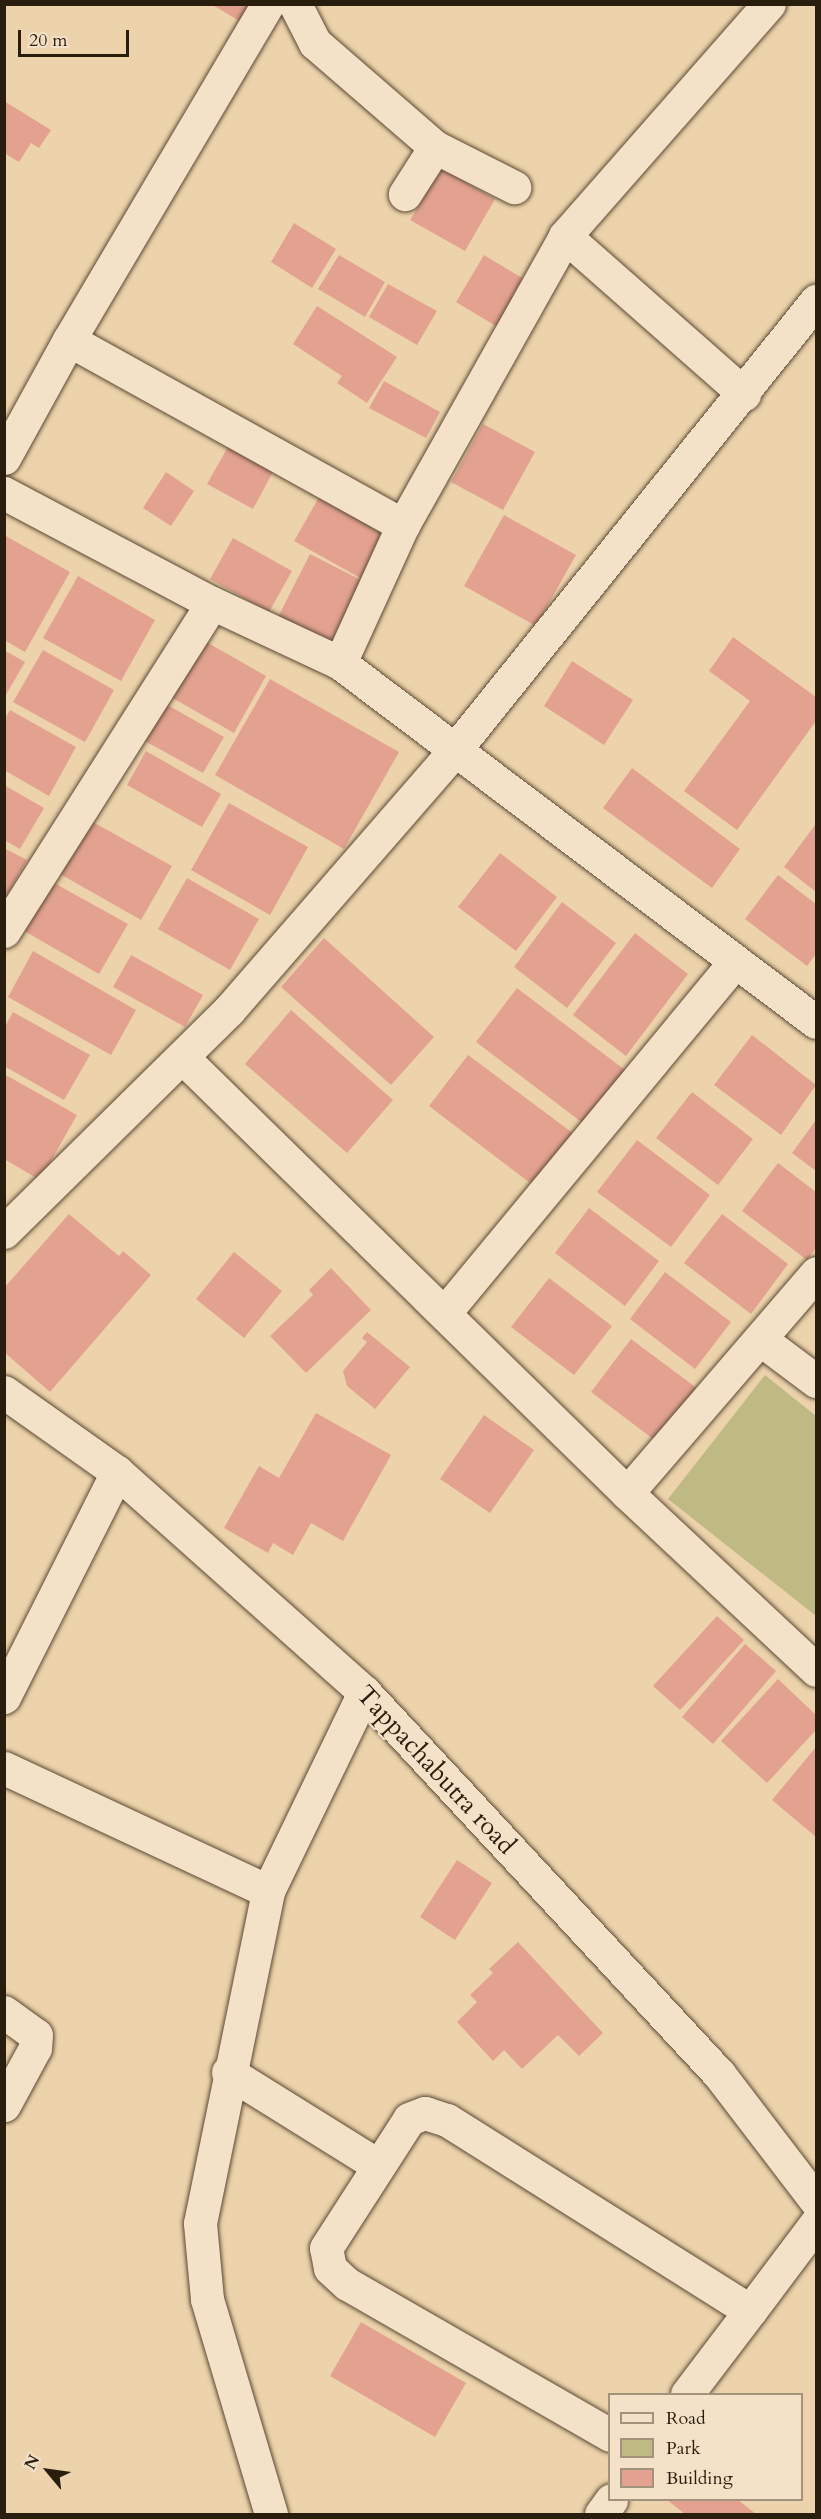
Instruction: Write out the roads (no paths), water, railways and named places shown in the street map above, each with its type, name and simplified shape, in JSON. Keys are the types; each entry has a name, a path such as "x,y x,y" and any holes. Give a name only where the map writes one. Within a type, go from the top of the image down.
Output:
{"street":[{"path":"4,458 69,340 268,4"},
{"path":"295,4 315,44 435,147 514,187"},
{"path":"340,663 403,525 565,236 769,4"},
{"path":"405,194 435,147"},
{"path":"565,236 744,394"},
{"path":"4,1232 182,1057 454,751 744,394 816,301"},
{"path":"69,340 403,525"},
{"path":"4,493 212,603 340,663 734,963 814,1015"},
{"path":"4,931 212,603"},
{"path":"446,1311 734,963"},
{"path":"182,1057 446,1311 627,1493 816,1670"},
{"path":"627,1493 816,1273"},
{"path":"760,1339 816,1381"},
{"name":"Tappachabutra road","path":"4,1392 117,1472 364,1692 719,2074 816,2201"},
{"path":"4,1697 117,1472"},
{"path":"271,2514 207,2299 200,2223 228,2072 268,1891 364,1692"},
{"path":"4,1768 268,1891"},
{"path":"4,2012 36,2035 35,2048 4,2105"},
{"path":"228,2072 376,2164"},
{"path":"608,2433 347,2284 330,2268 326,2247 376,2164 409,2119 425,2113 447,2120 750,2311"},
{"path":"688,2393 816,2223"},
{"path":"601,2514 610,2501"}]}
